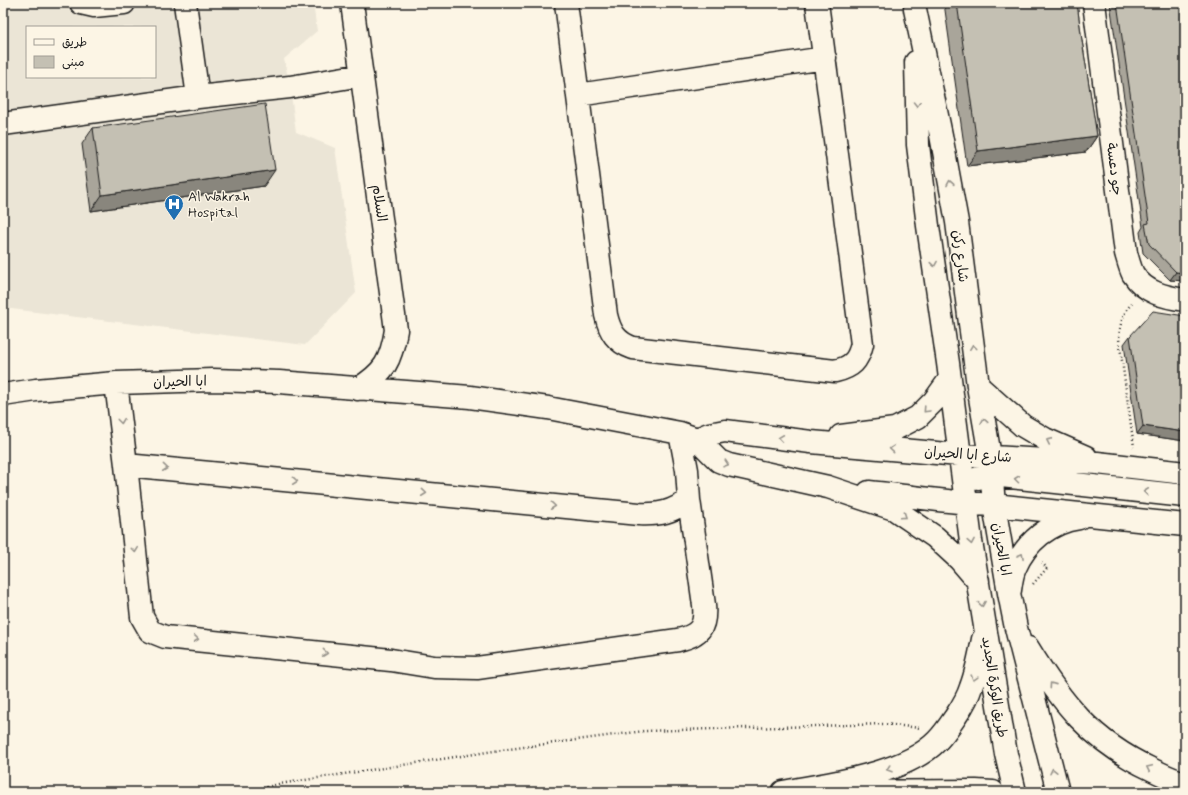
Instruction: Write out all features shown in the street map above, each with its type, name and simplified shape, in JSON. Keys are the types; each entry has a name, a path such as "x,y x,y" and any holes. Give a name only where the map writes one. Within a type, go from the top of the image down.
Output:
{"street":[{"path":"81,3 94,6 124,3"},
{"path":"185,3 198,97"},
{"name":"السلام","path":"352,3 396,330 393,348 386,365 374,379 358,389"},
{"path":"566,3 606,315 612,332 617,339 624,345 632,348 835,371 846,368 854,362 860,354 862,344 817,3"},
{"name":"جو دعسة","path":"1094,3 1126,253 1133,274 1145,287 1159,295 1185,300"},
{"name":"شارع ركن","path":"914,6 918,146 957,426 965,504"},
{"name":"شارع ركن","path":"914,6 941,135 957,222 978,386 991,466 994,505"},
{"path":"578,95 825,58"},
{"path":"3,124 198,97 290,87 362,74"},
{"path":"811,442 846,434 895,429 918,418 950,379"},
{"name":"ابا الحيران","path":"3,395 116,382 213,380 279,382 478,398 548,408 689,436"},
{"path":"116,382 142,617 150,631 165,637 383,660 434,667 477,668 678,640 691,637 700,629 705,617 689,500 687,470 689,436"},
{"path":"978,386 1023,426 1045,439 1097,463"},
{"name":"شارع ابا الحيران","path":"689,436 725,431 811,442 959,455 991,466 1097,463 1185,473"},
{"path":"689,436 719,461 724,463 828,487 894,509 935,537 960,560 978,581"},
{"path":"126,465 652,515 666,513 678,508 689,500"},
{"path":"965,504 974,480 991,466 1185,496"},
{"path":"828,487 965,504 994,505 1185,525"},
{"name":"ابا الحيران","path":"965,504 978,581"},
{"name":"ابا الحيران","path":"994,505 1009,593"},
{"path":"1058,792 1016,628 1009,593 1014,569 1026,548 1044,530 1067,519 1092,516"},
{"name":"طريق الوكرة الجديد","path":"978,581 1006,754 1015,792"},
{"path":"783,792 886,770 906,762 925,751 946,731 966,700 975,676 986,626"},
{"path":"1016,628 1063,701 1104,742 1140,764 1177,781 1185,782"},
{"path":"807,792 993,792"}],"path":[{"path":"1137,467 1119,339 1120,323 1126,309 1145,287"},
{"path":"1026,548 1047,568 1030,587"},
{"path":"247,792 278,784 486,752 644,731 885,724 946,731"}],"shaded area":[{"name":"Al Wakrah Hospital","path":"3,3 313,3 317,31 284,59 290,87 296,132 335,148 356,293 305,345 3,308"}],"building":[{"path":"957,3 1077,3 1097,136 978,151"},
{"path":"1117,3 1185,3 1185,273 1176,272 1149,244 1145,224 1149,223"},
{"path":"265,104 275,170 102,195 93,128"},
{"path":"1153,311 1185,316 1185,432 1143,426 1130,336"}],"place":[{"name":"Al Wakrah Hospital","path":"174,221"}]}
